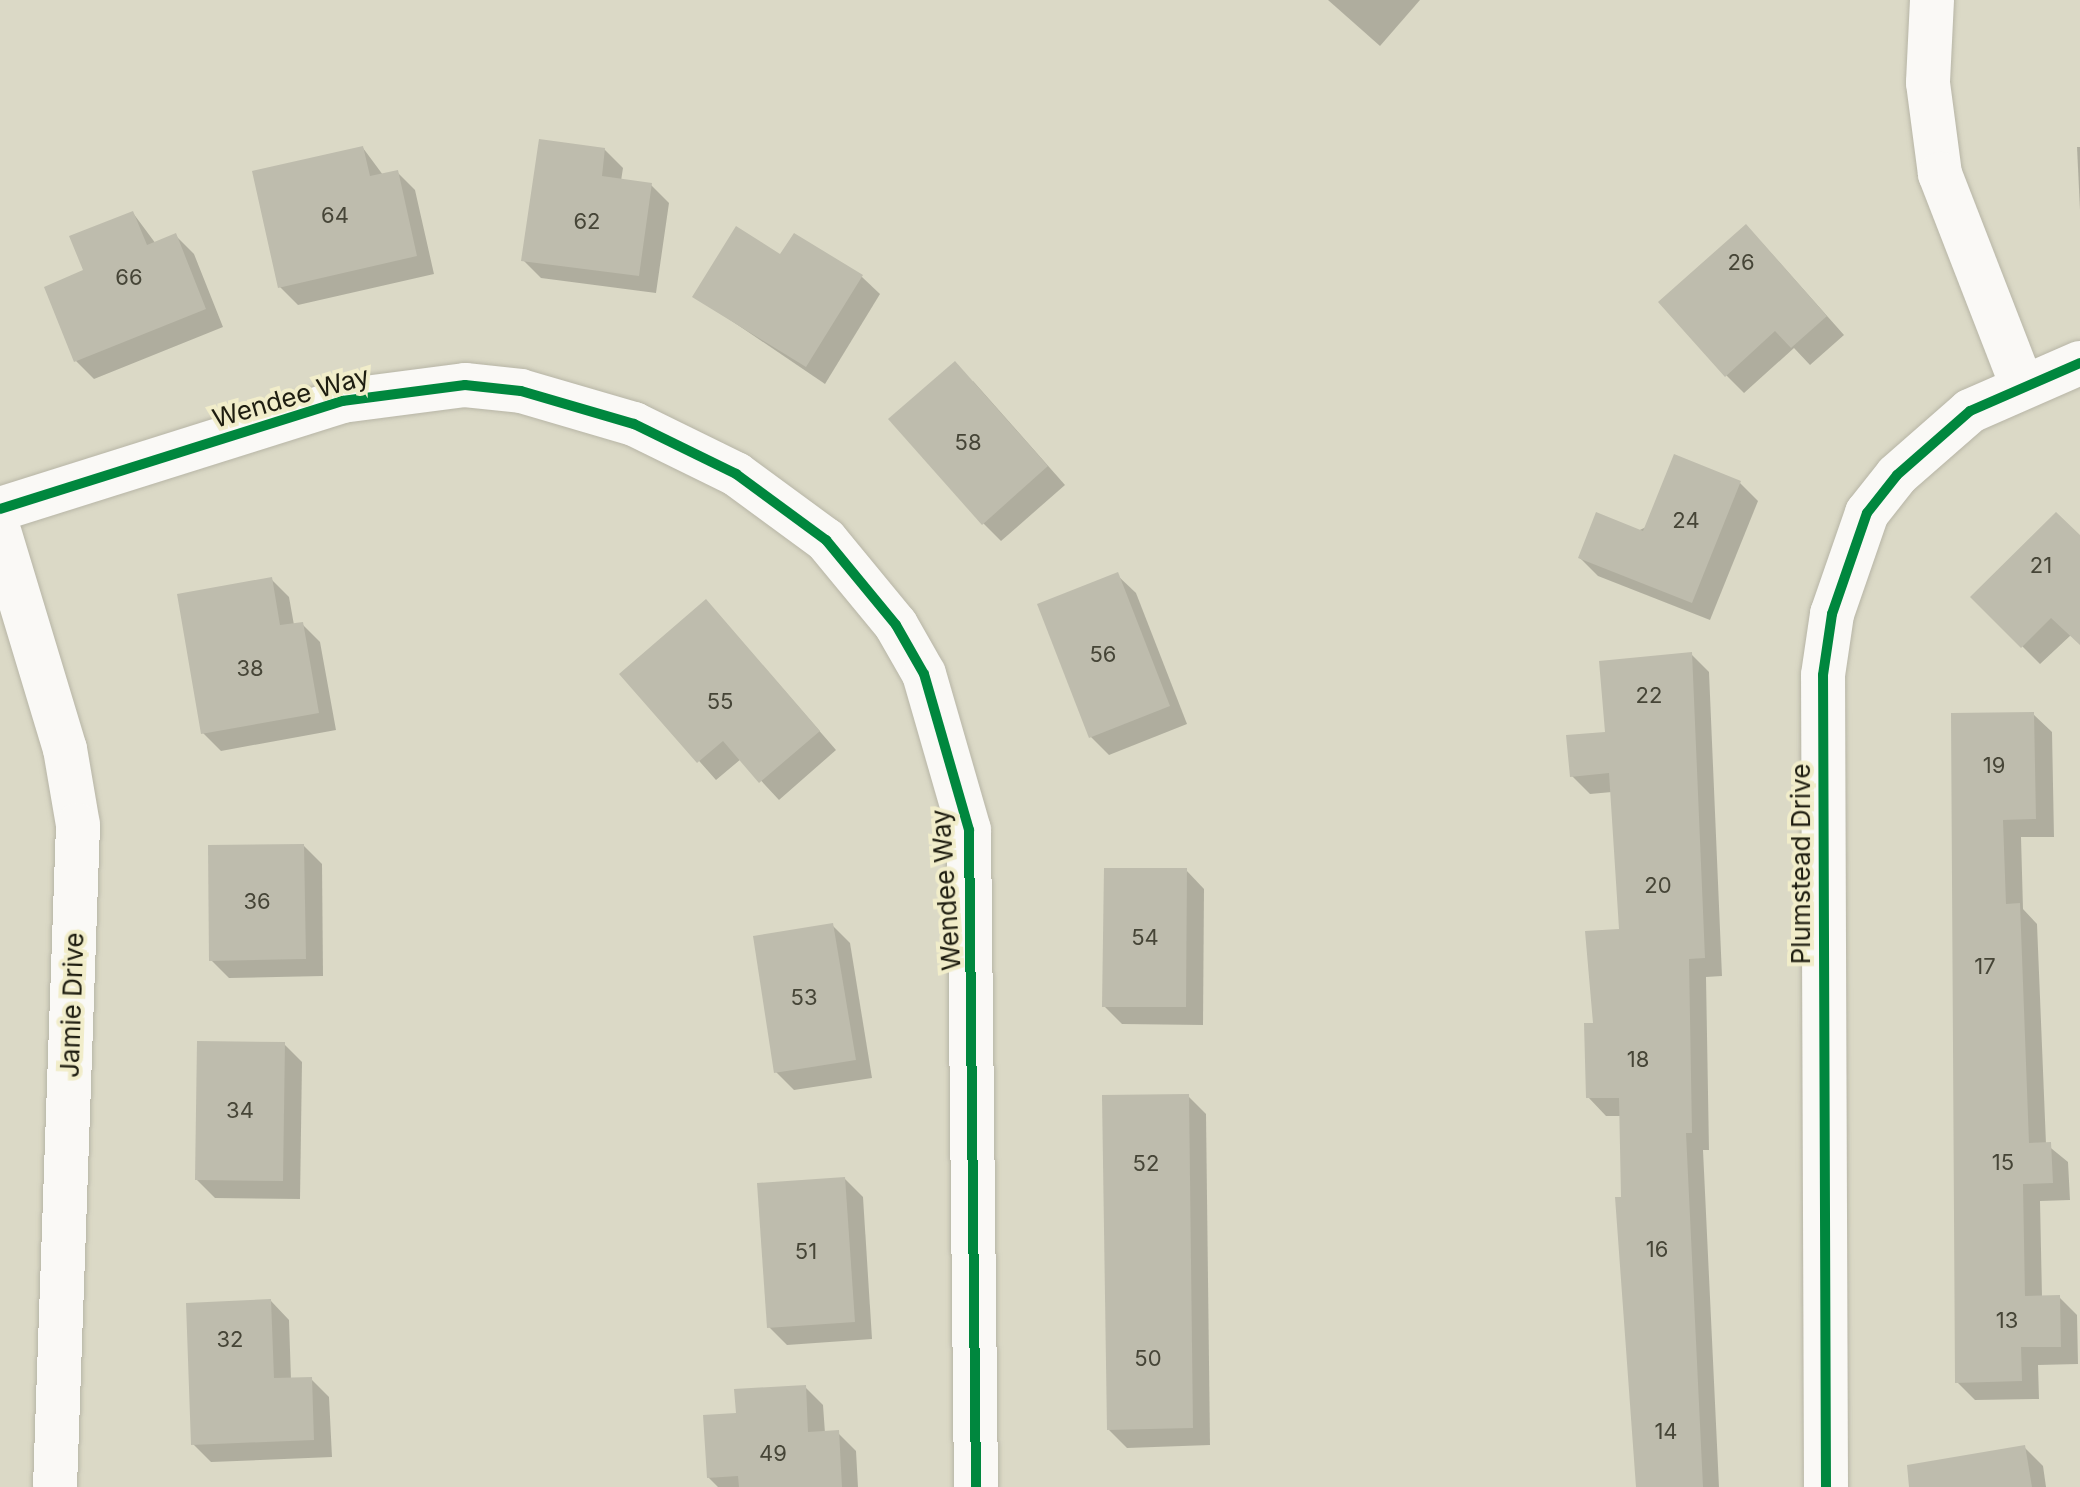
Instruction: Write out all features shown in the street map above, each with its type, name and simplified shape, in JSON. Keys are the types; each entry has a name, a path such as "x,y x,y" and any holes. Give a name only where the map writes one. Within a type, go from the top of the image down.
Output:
{"street":[{"path":"1932,0 1928,83 1940,174 2021,383"},
{"name":"Plumstead Drive","path":"1826,1487 1823,675 1832,614 1862,525 1897,475 1970,411 2021,383 2080,363"},
{"name":"Wendee Way","path":"0,509 342,401 465,385 521,391 634,424 736,474 826,540 888,615 924,674 969,830 976,1487"},
{"name":"Jamie Drive","path":"0,534 65,749 78,825 55,1487"}],"building":[{"path":"539,139 605,148 602,176 652,183 639,276 521,261"},
{"path":"363,146 370,176 398,170 417,256 278,288 252,171"},
{"path":"133,211 147,245 176,233 206,309 74,362 44,287 83,270 69,236"},
{"path":"1746,224 1827,316 1791,348 1775,331 1725,377 1658,302"},
{"path":"736,226 780,254 794,233 863,275 806,367 692,297"},
{"path":"955,361 1048,466 982,525 888,419"},
{"path":"1674,454 1741,481 1692,603 1578,558 1596,512 1643,531"},
{"path":"2056,512 2080,535 2080,645 2051,618 2021,648 1970,597"},
{"path":"1118,572 1170,706 1089,738 1037,604"},
{"path":"272,577 280,625 303,622 319,713 201,734 177,594"},
{"path":"706,599 820,731 759,783 723,741 697,763 619,674"},
{"path":"1692,652 1705,958 1689,959 1692,1133 1686,1133 1703,1487 1636,1487 1615,1197 1621,1197 1619,1098 1586,1098 1584,1023 1593,1023 1585,931 1619,929 1609,773 1570,777 1566,735 1605,732 1599,661"},
{"path":"2034,712 2036,819 2003,820 2006,904 2020,903 2029,1143 2051,1142 2053,1183 2023,1184 2025,1296 2060,1295 2061,1347 2021,1347 2022,1381 1955,1383 1951,713"},
{"path":"304,844 306,959 209,961 208,845"},
{"path":"1104,868 1187,868 1186,1007 1102,1007"},
{"path":"833,923 856,1060 774,1073 753,936"},
{"path":"197,1041 285,1042 283,1181 195,1180"},
{"path":"1189,1094 1193,1428 1107,1430 1102,1095"},
{"path":"845,1177 855,1322 767,1328 757,1183"},
{"path":"271,1299 274,1378 312,1377 314,1440 191,1445 186,1303"},
{"path":"806,1385 808,1432 839,1430 842,1487 739,1487 738,1476 707,1478 703,1415 736,1413 734,1389"},
{"path":"2025,1445 2032,1487 1909,1487 1907,1465"}],"cycle path":[{"path":"1826,1487 1823,675 1832,614 1867,513 1897,475 1970,411 2080,363"},
{"path":"0,509 342,401 465,385 521,391 634,424 736,474 826,540 896,625 924,674 969,830 976,1487"}]}
